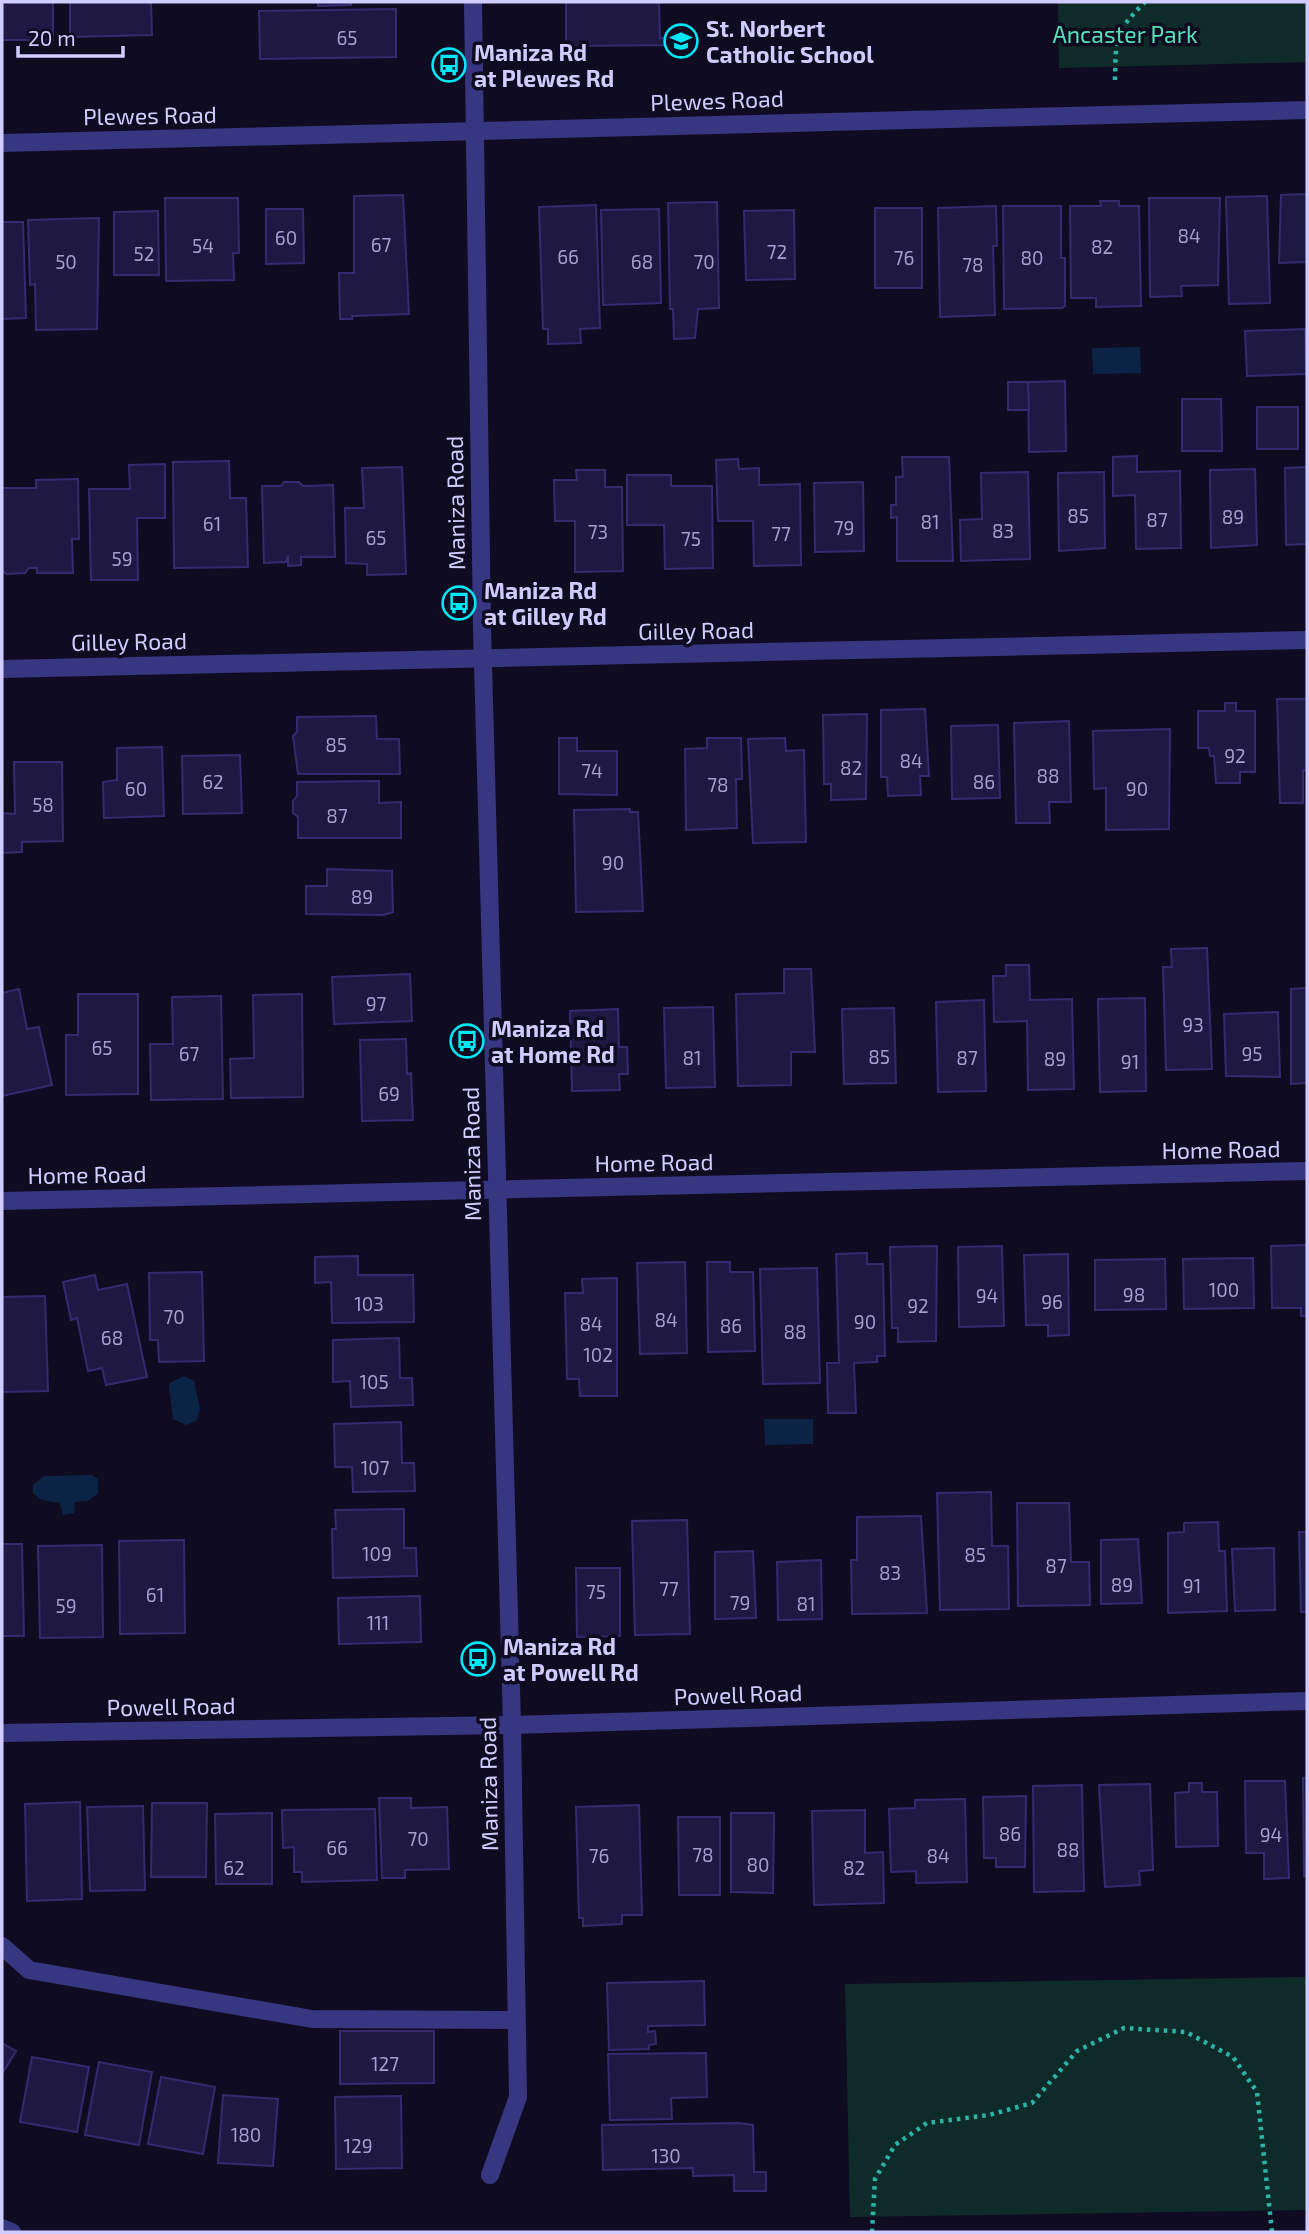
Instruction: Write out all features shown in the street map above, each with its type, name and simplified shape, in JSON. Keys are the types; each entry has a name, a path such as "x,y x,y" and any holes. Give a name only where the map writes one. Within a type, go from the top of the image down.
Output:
{"street":[{"name":"Maniza Road","path":"473,2 482,658 512,1725 518,2097 490,2175"},
{"name":"Plewes Road","path":"2,143 1307,110"},
{"name":"Gilley Road","path":"2,669 1307,640"},
{"name":"Home Road","path":"2,1200 1307,1171"},
{"name":"Powell Road","path":"2,1733 512,1725 1307,1701"},
{"path":"2,1946 29,1970 312,2019 515,2020"},
{"path":"2,2228 12,2232"}],"path":[{"path":"1115,80 1116,37 1123,24 1144,2"},
{"path":"872,2232 875,2179 894,2145 927,2123 989,2115 1032,2103 1077,2051 1124,2028 1186,2032 1233,2057 1256,2092 1272,2232"}],"green space":[{"name":"Ancaster Park","path":"1058,2 1307,2 1307,62 1059,68"},
{"path":"1307,1977 1307,2210 850,2217 845,1984"}],"water":[{"path":"1140,347 1141,373 1093,374 1092,348"},
{"path":"184,1376 194,1381 200,1409 196,1421 186,1425 173,1419 169,1387 170,1383"},
{"path":"764,1419 813,1419 813,1444 765,1445"},
{"path":"92,1475 98,1479 98,1494 87,1501 75,1502 74,1513 63,1515 60,1503 42,1500 33,1493 33,1485 44,1476"}],"building":[{"path":"2,2 53,2 53,40 2,40"},
{"path":"70,2 151,2 152,35 70,37"},
{"path":"318,2 351,2 351,5 318,6"},
{"path":"566,2 659,2 660,38 673,38 673,45 566,46"},
{"path":"396,9 396,57 260,59 259,11"},
{"path":"1307,194 1307,262 1279,263 1281,195"},
{"path":"403,195 409,314 352,316 352,319 340,319 339,273 354,273 354,196"},
{"path":"1267,196 1270,303 1229,304 1226,197"},
{"path":"165,198 238,198 239,253 233,253 234,280 166,281"},
{"path":"1149,198 1220,198 1218,285 1181,286 1182,296 1150,297"},
{"path":"1100,201 1119,201 1119,206 1139,206 1141,306 1096,307 1096,298 1071,298 1070,206 1101,206"},
{"path":"717,202 719,308 698,309 695,338 674,339 673,309 670,309 668,203"},
{"path":"596,205 600,328 580,329 581,343 548,344 548,329 543,329 539,207"},
{"path":"996,206 997,246 993,246 995,315 940,317 938,208"},
{"path":"1003,206 1061,206 1061,258 1065,258 1065,306 1062,308 1004,309"},
{"path":"875,208 922,208 922,288 875,288"},
{"path":"266,209 303,209 304,263 266,264"},
{"path":"659,209 661,303 603,305 601,210"},
{"path":"794,210 795,279 746,280 744,211"},
{"path":"158,211 159,275 114,275 114,212"},
{"path":"99,218 97,329 36,330 35,284 30,285 28,220"},
{"path":"2,222 23,222 26,318 2,319"},
{"path":"1305,329 1306,374 1247,376 1245,331"},
{"path":"1065,381 1066,451 1029,452 1028,382"},
{"path":"1008,382 1028,382 1029,410 1008,410"},
{"path":"1182,399 1221,399 1222,451 1182,451"},
{"path":"1257,407 1298,407 1298,449 1257,449"},
{"path":"1137,456 1137,472 1180,471 1181,548 1136,549 1135,495 1113,496 1113,457"},
{"path":"902,457 949,457 953,561 897,561 897,517 891,518 891,505 896,505 896,477 903,477"},
{"path":"738,459 739,469 759,468 759,485 800,484 801,565 754,566 753,521 718,521 716,460"},
{"path":"229,461 230,498 246,498 248,567 174,568 173,462"},
{"path":"165,464 165,518 137,518 138,580 91,580 89,489 130,489 129,465"},
{"path":"402,467 406,574 367,575 367,564 346,563 345,508 364,508 362,468"},
{"path":"1307,467 1307,544 1286,545 1285,468"},
{"path":"1255,469 1257,545 1211,548 1210,470"},
{"path":"576,470 605,470 605,487 622,487 623,571 575,572 575,521 555,521 554,480 577,480"},
{"path":"1028,472 1030,559 961,561 960,520 982,519 981,473"},
{"path":"1104,472 1105,548 1059,551 1058,473"},
{"path":"627,475 671,475 671,486 712,486 713,568 665,569 664,525 627,525"},
{"path":"78,479 79,539 72,539 73,573 37,573 37,568 29,568 25,573 6,574 2,570 2,488 36,488 36,480"},
{"path":"284,482 299,482 303,486 333,485 335,557 301,557 301,565 288,566 288,555 286,562 264,563 262,486 281,486"},
{"path":"863,482 864,551 815,552 814,483"},
{"path":"1277,699 1307,699 1307,770 1303,770 1303,803 1280,803"},
{"path":"1225,703 1236,703 1236,711 1255,711 1255,772 1240,772 1240,783 1216,783 1214,756 1210,756 1209,748 1198,748 1198,711 1225,711"},
{"path":"925,709 929,776 920,776 921,795 888,796 887,777 881,777 881,710"},
{"path":"867,714 866,799 831,800 831,784 824,784 823,715"},
{"path":"376,716 377,739 399,739 400,774 298,774 293,736 297,732 297,717"},
{"path":"1069,721 1071,802 1049,802 1050,823 1016,823 1014,723"},
{"path":"998,725 1000,798 952,799 951,726"},
{"path":"1170,729 1169,829 1106,830 1106,788 1094,789 1093,731"},
{"path":"559,738 577,738 577,751 617,751 617,795 559,794"},
{"path":"707,738 741,738 742,779 736,779 737,828 686,830 685,749 707,748"},
{"path":"785,738 786,751 804,750 806,842 753,843 748,739"},
{"path":"162,747 164,816 104,818 103,782 117,780 117,748"},
{"path":"240,755 242,813 183,814 182,756"},
{"path":"14,762 62,762 63,841 22,842 22,852 2,853 2,813 15,814"},
{"path":"379,781 379,803 401,802 401,838 298,838 298,817 293,813 297,782"},
{"path":"630,809 630,812 638,812 643,911 576,912 574,810"},
{"path":"327,869 392,871 393,912 384,915 306,914 306,886 327,886"},
{"path":"1207,948 1212,1069 1166,1070 1163,967 1172,967 1171,949"},
{"path":"1006,965 1029,965 1030,1000 1072,999 1074,1089 1028,1090 1027,1021 994,1022 993,976 1006,976"},
{"path":"784,969 811,969 815,1052 791,1052 791,1085 738,1086 736,994 784,993"},
{"path":"410,974 412,1021 334,1024 332,977"},
{"path":"1307,988 1307,1083 1291,1084 1291,989"},
{"path":"19,989 27,1029 39,1027 52,1085 2,1096 2,993"},
{"path":"78,994 138,994 138,1094 66,1095 66,1035 78,1035"},
{"path":"302,994 303,1097 231,1098 230,1059 254,1058 253,995"},
{"path":"221,996 223,1099 151,1100 150,1044 173,1044 172,997"},
{"path":"1145,998 1146,1091 1100,1092 1098,999"},
{"path":"984,1000 986,1091 938,1092 936,1002"},
{"path":"713,1007 715,1087 666,1088 664,1008"},
{"path":"894,1008 896,1083 844,1084 842,1009"},
{"path":"618,1009 619,1047 627,1047 628,1074 619,1074 620,1090 572,1091 570,1011"},
{"path":"1278,1012 1280,1077 1226,1076 1224,1014"},
{"path":"406,1039 413,1120 362,1121 360,1040"},
{"path":"1307,1245 1307,1316 1301,1316 1301,1308 1272,1308 1271,1246"},
{"path":"937,1246 936,1341 898,1342 898,1328 892,1328 890,1247"},
{"path":"1002,1246 1004,1326 959,1327 958,1247"},
{"path":"867,1253 867,1264 883,1264 885,1356 877,1356 877,1362 854,1363 856,1413 828,1413 827,1363 839,1363 836,1254"},
{"path":"1068,1254 1069,1335 1048,1336 1048,1325 1026,1325 1024,1255"},
{"path":"358,1256 358,1275 413,1275 414,1322 332,1323 331,1282 315,1283 315,1257"},
{"path":"1253,1258 1254,1308 1184,1309 1183,1259"},
{"path":"1165,1259 1166,1309 1095,1310 1095,1260"},
{"path":"685,1262 687,1353 640,1354 637,1263"},
{"path":"707,1262 730,1262 730,1272 753,1272 755,1351 708,1352"},
{"path":"817,1268 820,1383 763,1384 760,1269"},
{"path":"202,1272 204,1361 159,1362 158,1340 150,1340 149,1273"},
{"path":"95,1275 98,1290 127,1284 147,1377 106,1385 102,1368 88,1371 77,1318 71,1320 63,1282"},
{"path":"617,1278 617,1396 580,1396 579,1379 567,1379 565,1293 583,1293 582,1279"},
{"path":"45,1296 48,1391 2,1392 2,1297"},
{"path":"399,1338 400,1378 412,1378 413,1405 351,1407 350,1381 333,1382 333,1340"},
{"path":"401,1422 402,1463 414,1463 415,1491 353,1492 352,1467 335,1467 334,1424"},
{"path":"991,1492 992,1546 1008,1546 1009,1609 940,1610 937,1493"},
{"path":"1017,1503 1069,1503 1071,1562 1089,1562 1090,1605 1018,1606"},
{"path":"404,1509 404,1548 416,1548 417,1576 333,1578 332,1529 336,1529 335,1510"},
{"path":"921,1516 927,1613 852,1614 851,1560 857,1560 857,1517"},
{"path":"687,1520 690,1634 635,1635 632,1521"},
{"path":"1218,1522 1219,1551 1225,1551 1227,1611 1168,1613 1168,1533 1184,1532 1184,1523"},
{"path":"1299,1532 1307,1532 1307,1612 1301,1612"},
{"path":"1138,1539 1142,1603 1101,1604 1101,1540"},
{"path":"184,1540 185,1633 120,1634 119,1541"},
{"path":"2,1544 22,1544 24,1636 2,1636"},
{"path":"102,1545 103,1637 40,1638 38,1546"},
{"path":"1274,1548 1275,1610 1235,1611 1232,1549"},
{"path":"753,1551 756,1618 715,1619 715,1552"},
{"path":"821,1560 822,1619 778,1620 777,1562"},
{"path":"576,1568 620,1568 620,1636 577,1637"},
{"path":"420,1596 421,1642 339,1644 338,1598"},
{"path":"1303,1778 1307,1778 1307,1876 1304,1876"},
{"path":"1245,1781 1285,1781 1289,1878 1264,1879 1264,1853 1246,1853"},
{"path":"1189,1783 1202,1783 1202,1792 1217,1792 1218,1846 1176,1847 1175,1793 1189,1792"},
{"path":"1150,1784 1153,1870 1139,1871 1140,1885 1105,1887 1099,1785"},
{"path":"1082,1785 1084,1891 1034,1892 1033,1786"},
{"path":"1026,1796 1025,1867 996,1867 996,1858 984,1858 983,1797"},
{"path":"379,1798 411,1798 411,1808 447,1807 449,1869 405,1870 405,1878 382,1878"},
{"path":"965,1799 967,1882 916,1883 916,1871 891,1872 889,1809 915,1808 915,1800"},
{"path":"80,1802 82,1899 27,1901 25,1804"},
{"path":"152,1803 207,1803 206,1877 151,1877"},
{"path":"639,1805 642,1915 622,1915 622,1924 583,1926 583,1918 579,1918 576,1807"},
{"path":"143,1806 145,1890 90,1891 87,1807"},
{"path":"375,1809 377,1880 302,1882 302,1872 294,1872 294,1847 283,1848 282,1810"},
{"path":"865,1810 865,1853 883,1852 884,1903 814,1905 812,1811"},
{"path":"272,1813 272,1884 216,1884 215,1814"},
{"path":"731,1813 774,1813 773,1893 731,1892"},
{"path":"678,1817 720,1817 720,1895 679,1895"},
{"path":"704,1981 705,2025 648,2026 648,2032 655,2031 656,2044 649,2045 649,2049 609,2050 607,1983"},
{"path":"340,2031 434,2031 434,2083 340,2084"},
{"path":"2,2043 16,2051 2,2074"},
{"path":"706,2053 707,2097 671,2098 672,2119 610,2120 608,2054"},
{"path":"32,2057 89,2067 77,2132 20,2122"},
{"path":"99,2062 152,2072 139,2145 85,2135"},
{"path":"161,2077 215,2087 203,2154 148,2144"},
{"path":"223,2095 278,2099 273,2166 218,2163"},
{"path":"401,2096 402,2168 336,2169 335,2097"},
{"path":"602,2125 753,2125 754,2172 766,2172 766,2191 734,2191 734,2175 693,2176 693,2168 603,2170"}],"place":[{"name":"St. Norbert Catholic School","path":"681,41"},
{"name":"Maniza Rd at Plewes Rd","path":"449,65"},
{"name":"Maniza Rd at Gilley Rd","path":"459,603"},
{"name":"Maniza Rd at Home Rd","path":"467,1041"},
{"name":"Maniza Rd at Powell Rd","path":"478,1659"}]}
